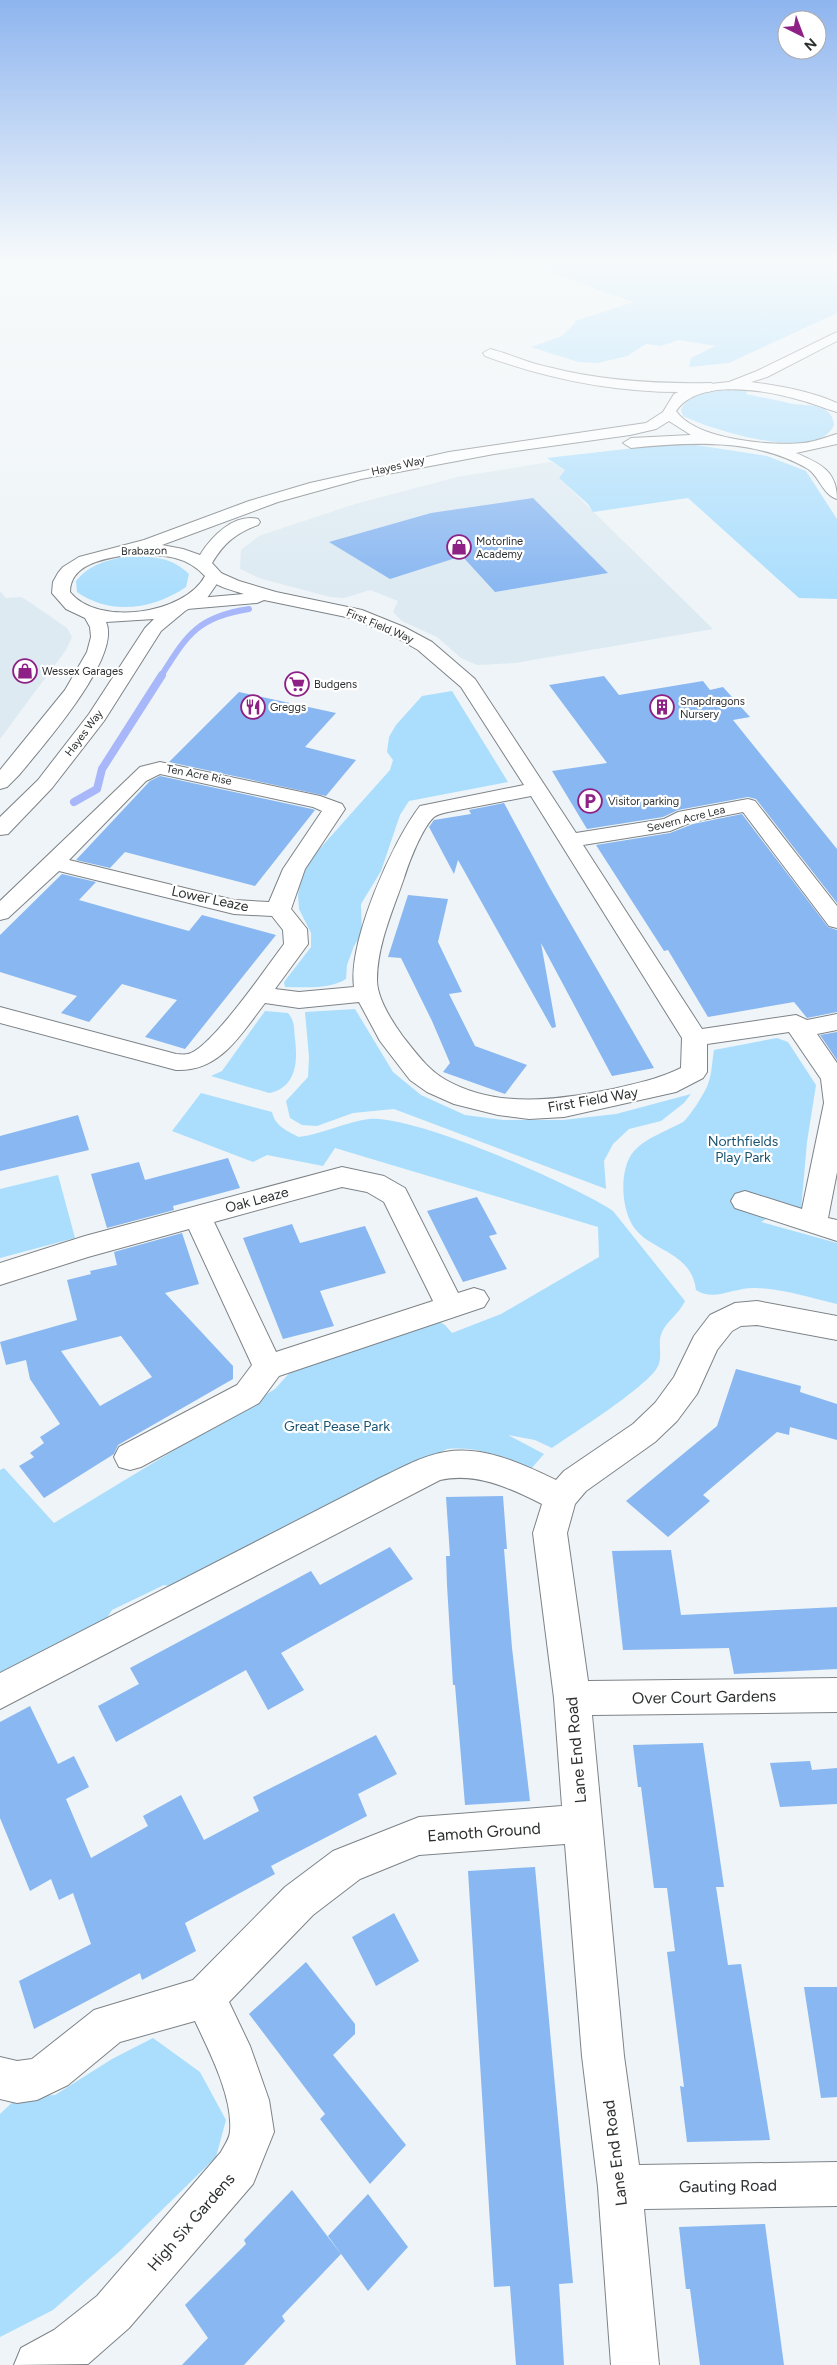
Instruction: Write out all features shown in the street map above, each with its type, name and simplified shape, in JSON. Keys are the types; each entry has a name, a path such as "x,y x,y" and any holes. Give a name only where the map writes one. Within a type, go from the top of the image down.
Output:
{"street":[{"path":"543,370 622,386 650,397 670,412 684,426 721,439 770,448 805,461 814,467 837,494"},
{"name":"Hayes Way","path":"132,549 167,539 272,499 340,480 428,459 500,447 630,432 651,426 670,412 678,398 769,370"},
{"path":"804,382 816,398"},
{"path":"622,386 765,388 816,398 837,408"},
{"name":"Hayes Way","path":"209,569 215,542 224,534 242,525 292,507 402,478 542,452 663,440 721,439"},
{"path":"770,448 805,448 837,439"},
{"name":"Brabazon","path":"132,549 176,551 209,569 208,587 196,598 182,606 144,615 118,617 91,613 73,607 61,592 64,576 70,569 87,560 110,552 132,549"},
{"name":"First Field Way","path":"209,569 233,585 273,597 356,614 398,631 426,646 468,683 537,789 695,1038 694,1072 667,1086 564,1108 529,1110 498,1106 454,1095 436,1086 419,1074 389,1035 367,994 365,980 371,939 397,865 420,821 428,811 445,806 537,789"},
{"name":"First Field Way","path":"182,606 273,597"},
{"name":"Hayes Way","path":"0,829 45,784 97,717 154,628 182,606"},
{"path":"0,783 47,727 74,690 93,656 100,638 100,624 91,613"},
{"name":"Ten Acre Rise","path":"0,913 54,863 139,777 148,771 160,768 173,769 320,802 334,809 295,866 287,881 280,910"},
{"name":"Severn Acre Lea","path":"569,841 670,825 686,816 748,805 837,921"},
{"name":"Lower Leaze","path":"54,863 234,907 280,910"},
{"path":"0,1015 176,1062 192,1062 204,1056 222,1040 296,944 295,929 280,910"},
{"path":"259,994 299,1000 367,994"},
{"path":"695,1038 837,1022"},
{"path":"745,1201 825,1227 837,1103 834,1078 799,1026"},
{"name":"Oak Leaze","path":"0,1274 85,1247 342,1177 374,1183 395,1195 462,1302 268,1367"},
{"path":"130,1457 248,1394 268,1367 197,1216"},
{"name":"Lane End Road","path":"635,2365 620,2187 602,2056 572,1698 550,1533 560,1497 575,1481 644,1432 666,1412 686,1386 704,1344 721,1323 735,1315 769,1313 837,1328"},
{"path":"0,1692 392,1488 445,1465 482,1467 502,1472 560,1497"},
{"name":"Over Court Gardens","path":"572,1698 837,1696"},
{"name":"Eamoth Ground","path":"204,1997 299,1900 347,1865 419,1836 582,1824"},
{"path":"0,2078 17,2082 37,2079 53,2070 110,2025 204,1997"},
{"name":"High Six Gardens","path":"38,2365 71,2347 113,2312 237,2168 252,2132 248,2100 229,2046 204,1997"},
{"name":"Gauting Road","path":"620,2187 837,2184"}],"shaded area":[{"path":"551,462 565,470 559,478 713,629 515,663 477,665 461,658 437,637 402,621 393,612 398,601 370,590 344,598 330,597 259,578 240,569 241,550 259,536 355,504 457,477"},
{"name":"Wessex Garages","path":"0,591 6,598 21,597 28,601 67,628 72,637 66,650 0,739"}],"green space":[{"path":"747,391 746,394 793,404 819,407 829,413 834,425 824,436 807,442 786,443 738,435 683,416 681,410 684,404 695,396 709,392"},
{"path":"696,445 767,456 806,471 837,519 837,599 799,598 688,498 593,512 588,504 559,478 565,470 547,458 652,446"},
{"path":"129,556 154,557 175,564 189,574 186,587 174,595 146,605 132,607 104,604 90,600 77,592 76,581 87,570 106,561"},
{"path":"452,691 508,782 409,801 400,815 381,871 361,904 362,933 354,946 347,965 346,979 332,985 285,987 284,982 311,947 311,933 299,909 298,895 301,875 315,854 390,770 393,760 387,752 389,737 396,725 422,696"},
{"path":"355,1009 393,1072 421,1095 465,1115 503,1120 563,1120 616,1114 691,1094 684,1103 661,1121 629,1129 613,1144 604,1161 606,1189 394,1109 353,1113 317,1126 302,1125 290,1118 286,1101 308,1077 309,1057 305,1012"},
{"path":"265,1011 288,1013 293,1022 296,1056 290,1080 285,1086 269,1093 211,1076 222,1071"},
{"name":"Northfields Play Park","path":"777,1038 788,1042 816,1085 807,1142 801,1210 783,1209 761,1222 837,1243 837,1304 797,1294 756,1288 710,1295 696,1290 693,1278 680,1260 643,1237 636,1230 627,1213 623,1191 625,1169 629,1159 639,1146 683,1122 689,1115 708,1084 714,1050"},
{"name":"Great Pease Park","path":"201,1093 272,1112 279,1124 299,1137 369,1119 391,1120 455,1139 493,1153 565,1185 613,1211 685,1301 662,1332 658,1366 641,1385 626,1397 552,1448 535,1440 508,1435 544,1454 530,1470 480,1451 447,1449 181,1588 164,1585 112,1610 100,1629 0,1680 0,1470 4,1468 54,1523 275,1389 294,1368 434,1319 445,1325 452,1333 501,1314 599,1257 598,1227 335,1148 323,1166 267,1155 253,1162 172,1131"},
{"path":"58,1175 75,1238 0,1258 0,1189"},
{"path":"153,2038 200,2072 226,2120 216,2157 121,2250 53,2310 0,2337 0,2114 18,2097 55,2095 112,2059"}],"building":[{"name":"Motorline Academy","path":"533,498 608,573 495,592 462,556 390,579 329,542 431,513"},
{"path":"604,676 619,695 703,681 710,690 723,687 750,717 733,720 837,849 837,903 756,799 748,797 678,810 663,817 587,829 552,771 607,763 549,685"},
{"path":"239,692 336,713 305,747 356,760 326,796 169,762"},
{"path":"160,776 315,810 255,886 125,852 110,868 76,860 150,781"},
{"path":"504,803 550,888 654,1068 612,1076 541,943 556,1027 552,1028 458,860 454,874 429,827 434,820 471,814 469,810"},
{"path":"742,814 828,927 837,930 837,1012 807,1018 794,1002 708,1017 668,950 664,951 596,845 670,833 693,824"},
{"path":"62,874 96,882 79,900 135,916 189,931 202,915 276,935 185,1049 145,1037 177,1000 122,984 89,1022 61,1013 77,996 0,972 0,935"},
{"path":"408,895 448,899 438,942 462,992 449,994 475,1046 527,1065 505,1094 443,1072 450,1063 432,1021 401,958 388,957"},
{"path":"837,1032 837,1060 820,1035"},
{"path":"78,1115 89,1150 0,1171 0,1136"},
{"path":"228,1158 240,1188 173,1206 174,1210 107,1228 91,1174 139,1162 145,1180"},
{"path":"477,1197 497,1234 489,1236 507,1269 463,1282 427,1211"},
{"path":"292,1224 300,1243 365,1226 386,1273 320,1291 334,1326 283,1339 243,1238"},
{"path":"182,1233 199,1284 165,1293 233,1366 233,1379 118,1445 114,1454 44,1498 19,1466 34,1457 30,1453 44,1443 40,1437 60,1424 30,1379 26,1360 6,1365 0,1342 77,1320 67,1280 91,1274 90,1271 117,1265 114,1252","holes":["121,1336 152,1377 100,1406 61,1351"]},
{"path":"736,1369 801,1386 800,1392 837,1404 837,1440 790,1427 789,1435 777,1432 703,1495 710,1501 668,1537 626,1501 717,1426"},
{"path":"503,1496 507,1549 504,1549 512,1648 530,1801 465,1805 455,1685 453,1685 447,1585 446,1556 450,1556 446,1497"},
{"path":"390,1547 413,1579 281,1653 304,1690 268,1710 246,1670 116,1742 98,1706 139,1684 130,1668 311,1571 320,1585"},
{"path":"671,1550 681,1615 837,1607 837,1669 734,1674 729,1648 623,1650 612,1551"},
{"path":"30,1706 58,1764 74,1756 89,1787 66,1799 91,1858 148,1826 143,1816 181,1795 204,1840 259,1811 253,1797 376,1735 397,1774 358,1794 367,1816 271,1866 275,1874 185,1923 196,1951 142,1980 140,1973 34,2029 19,1981 91,1944 73,1893 59,1900 51,1879 30,1891 0,1818 0,1722"},
{"path":"703,1743 724,1887 716,1887 728,1965 741,1964 770,2140 687,2142 680,2086 684,2087 667,1952 675,1951 667,1888 654,1888 641,1787 638,1787 633,1745"},
{"path":"810,1761 812,1770 837,1768 837,1804 780,1807 770,1763"},
{"path":"535,1867 573,2283 559,2284 564,2365 516,2365 510,2286 494,2287 468,1871"},
{"path":"394,1913 419,1961 376,1986 352,1937"},
{"path":"306,1962 355,2024 355,2034 333,2055 406,2145 370,2184 320,2119 325,2114 249,2014"},
{"path":"804,1987 837,1987 837,2097 821,2098"},
{"path":"292,2190 341,2254 282,2316 285,2321 244,2365 182,2365 208,2338 185,2305 246,2244 244,2240"},
{"path":"368,2194 408,2247 368,2291 328,2236"},
{"path":"765,2224 784,2365 700,2365 690,2289 686,2289 679,2227"}],"waterway":[{"path":"161,676 178,649 195,630 217,617 249,609"},
{"path":"74,802 97,789 102,769 162,675"}],"place":[{"name":"Motorline Academy","path":"459,547"},
{"name":"Wessex Garages","path":"25,671"},
{"name":"Budgens","path":"297,684"},
{"name":"Greggs","path":"253,707"},
{"name":"Snapdragons Nursery","path":"662,707"},
{"name":"Visitor parking","path":"590,801"}]}
